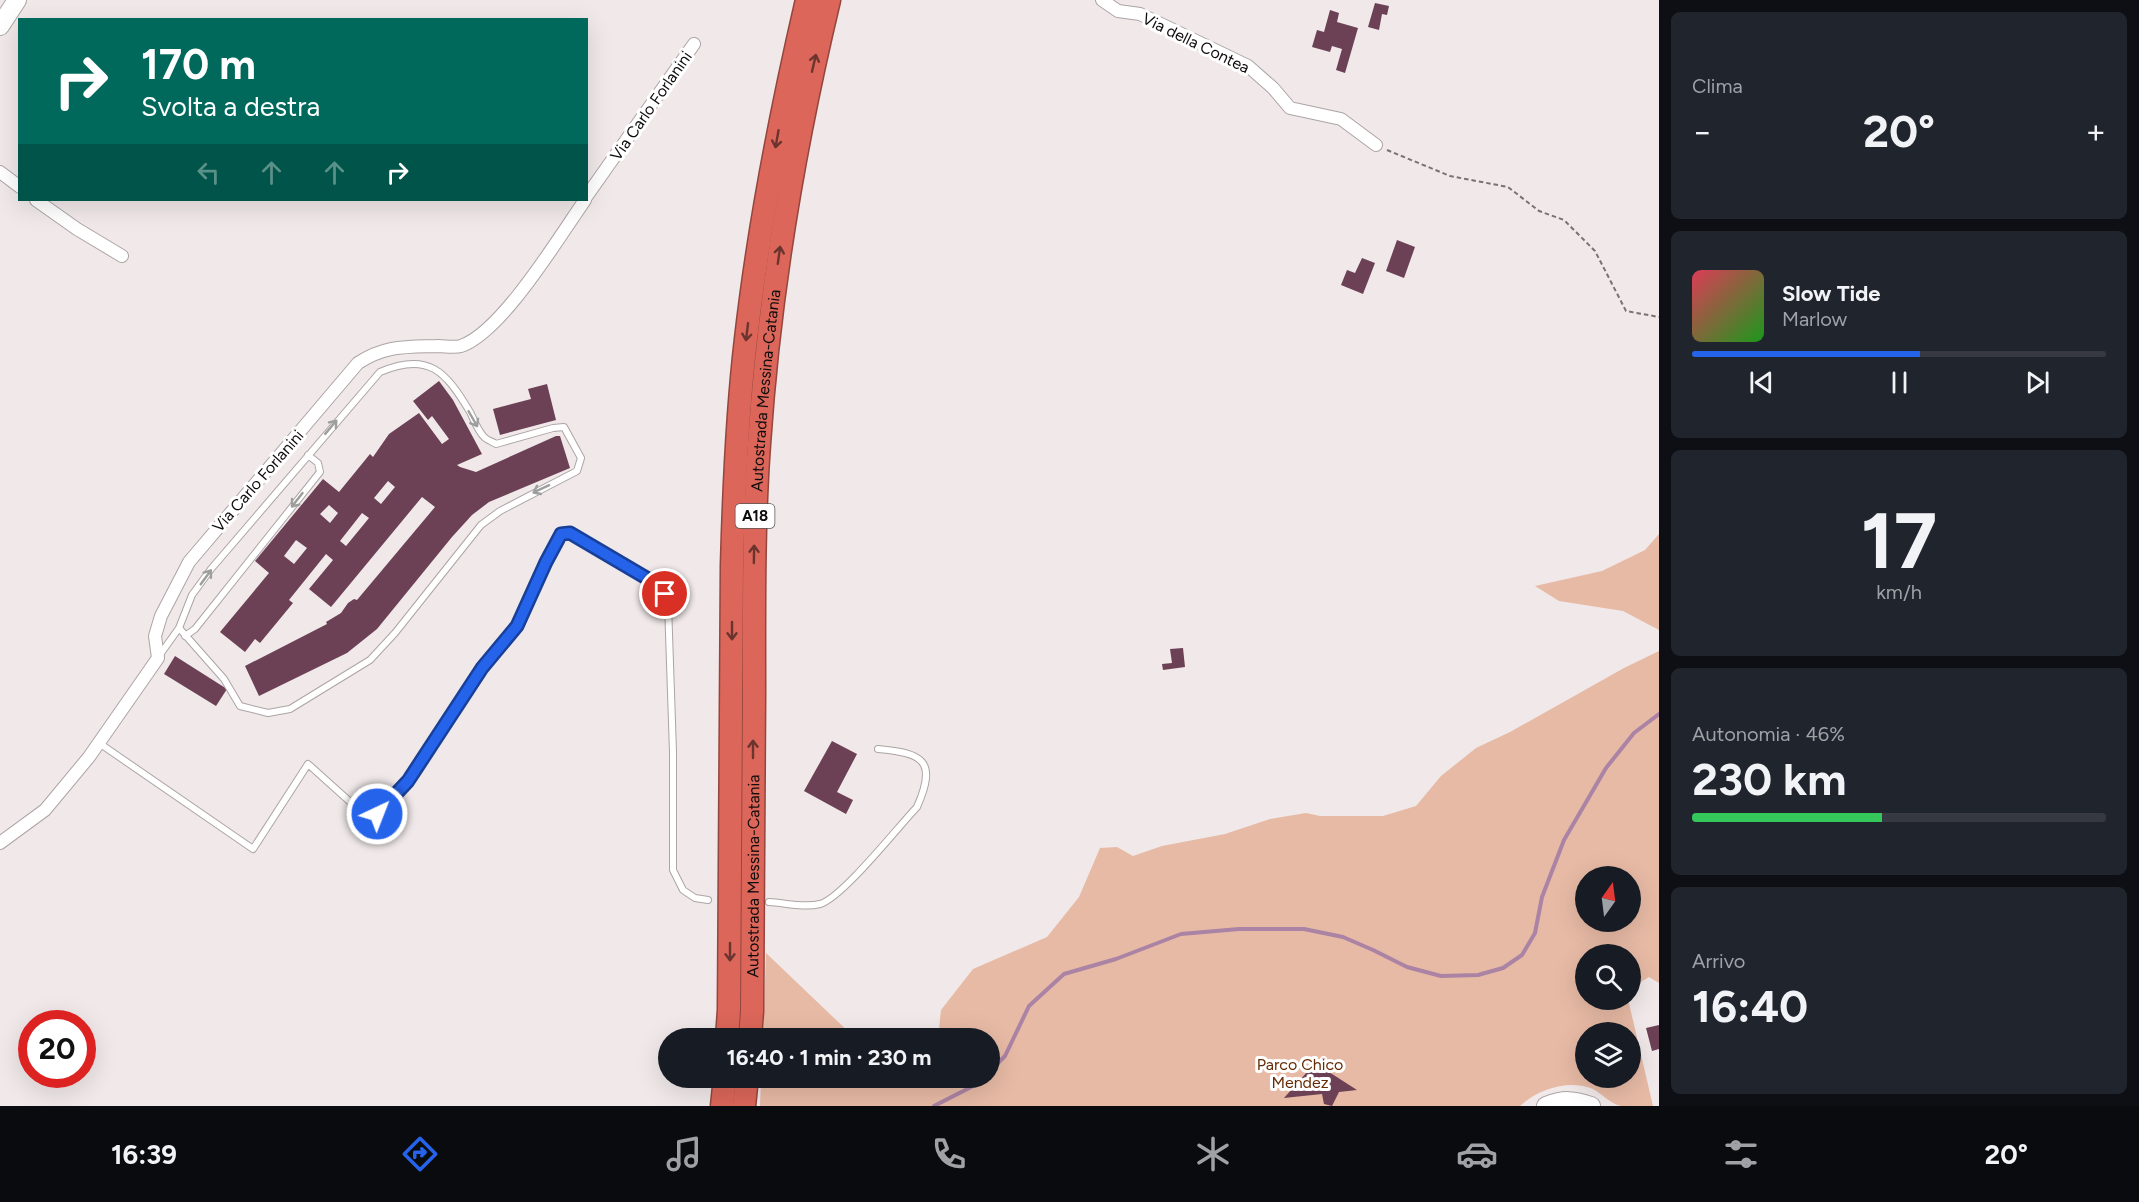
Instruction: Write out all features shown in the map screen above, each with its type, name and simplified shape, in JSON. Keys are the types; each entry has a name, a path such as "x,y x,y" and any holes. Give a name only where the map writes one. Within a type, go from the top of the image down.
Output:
{"highway":[{"name":"Autostrada Messina-Catania","path":"727,1028 732,566 741,383 761,229 779,128 807,0"},
{"name":"Autostrada Messina-Catania","path":"751,1028 761,904 753,829 754,544 763,385 779,255 800,132 829,0"},
{"path":"744,1106 746,1088"}],"street":[{"path":"0,26 17,0"},
{"name":"Via della Contea","path":"1102,0 1118,11 1140,14 1248,66 1273,88 1290,108 1341,119 1376,145"},
{"name":"Via Carlo Forlanini","path":"588,195 694,44"},
{"path":"0,172 18,186"},
{"path":"37,201 76,229 122,256"},
{"name":"Via Carlo Forlanini","path":"158,658 155,636 160,616 189,562 358,363 374,353 402,347 460,346 489,329 516,298 584,201"},
{"path":"0,843 45,810 99,743 158,658"},
{"path":"1546,1106 1563,1100 1578,1101 1591,1106"}],"lane":[{"path":"158,658 179,628 192,595 205,578 380,372 397,366 415,364 439,371 455,388 484,437 496,444 564,427 581,458 577,471 500,511 481,525 395,633 370,660 290,708 268,713 240,706 224,679 179,628"},
{"path":"185,636 195,629 320,471 318,463 308,455"},
{"path":"99,743 253,849 308,764 367,818 377,814 408,781 482,668 517,626 561,534 570,533 660,586 665,594 668,604 673,752 673,870 683,890 695,897 708,900"},
{"path":"730,905 742,877 761,904 810,906 823,903 846,885 917,807 923,793 926,778 925,767 919,758 909,752 878,749"},
{"path":"730,829 742,858 753,829"}],"path":[{"path":"1376,145 1418,165 1450,176 1508,187 1539,211 1564,220 1595,251 1626,311 1659,317"}],"green space":[{"path":"1659,534 1659,630 1623,611 1559,601 1535,586 1602,571 1645,550"},
{"name":"Parco Chico Mendez","path":"1659,651 1659,983 1649,977 1641,982 1641,944 1575,944 1575,1010 1631,1010 1633,1022 1575,1022 1575,1085 1555,1087 1536,1095 1520,1106 760,1106 761,1088 1000,1088 1000,1028 939,1028 941,1010 973,969 1047,937 1079,897 1100,848 1117,847 1133,856 1162,846 1225,834 1270,819 1306,813 1320,816 1383,816 1416,806 1441,776 1476,748"},
{"path":"766,953 845,1028 763,1028"},
{"path":"1641,1055 1653,1106 1617,1105 1590,1088 1641,1088"}],"building":[{"path":"1375,3 1389,6 1387,15 1382,14 1379,30 1368,27"},
{"path":"1330,10 1339,13 1337,22 1358,28 1345,73 1336,70 1342,49 1332,46 1330,52 1312,47 1317,30 1324,32"},
{"path":"1397,240 1415,247 1404,278 1386,271"},
{"path":"1362,258 1375,263 1363,294 1341,285 1347,270 1355,273"},
{"path":"439,381 453,400 482,454 457,465 460,467 476,472 560,436 570,468 489,502 472,515 452,537 377,629 347,653 259,696 245,666 327,624 326,622 341,613 348,603 354,599 357,600 435,507 422,497 331,607 309,589 333,560 326,554 289,600 293,603 260,643 255,639 245,652 220,632 269,573 255,561 323,479 339,492 370,454 373,457 389,434 419,413 442,444 449,439 432,416 428,420 413,401","holes":["388,481 395,487 381,504 374,498","329,505 338,513 330,523 320,514","362,513 369,518 346,546 340,541","296,540 307,548 294,564 284,556"]},
{"path":"547,384 556,420 500,435 493,409 531,399 528,389"},
{"path":"1183,648 1185,667 1163,670 1162,664 1172,663 1170,649"},
{"path":"175,656 227,689 216,706 164,674"},
{"path":"832,741 857,754 837,792 853,800 846,814 804,791"},
{"path":"1659,1025 1659,1049 1652,1051 1646,1028"},
{"path":"1315,1063 1357,1090 1339,1092 1332,1106 1324,1104 1322,1094 1284,1098"}],"waterway":[{"path":"1000,1061 1005,1056 1029,1006 1064,974 1116,959 1181,934 1239,929 1304,929 1343,937 1407,967 1441,976 1478,975 1503,968 1522,955 1535,933 1542,897 1564,840 1606,768 1634,733 1659,714"},
{"path":"934,1106 969,1088"}],"route":[{"path":"377,814 408,781 482,668 517,626 561,534 570,533 660,586 665,594"}]}
